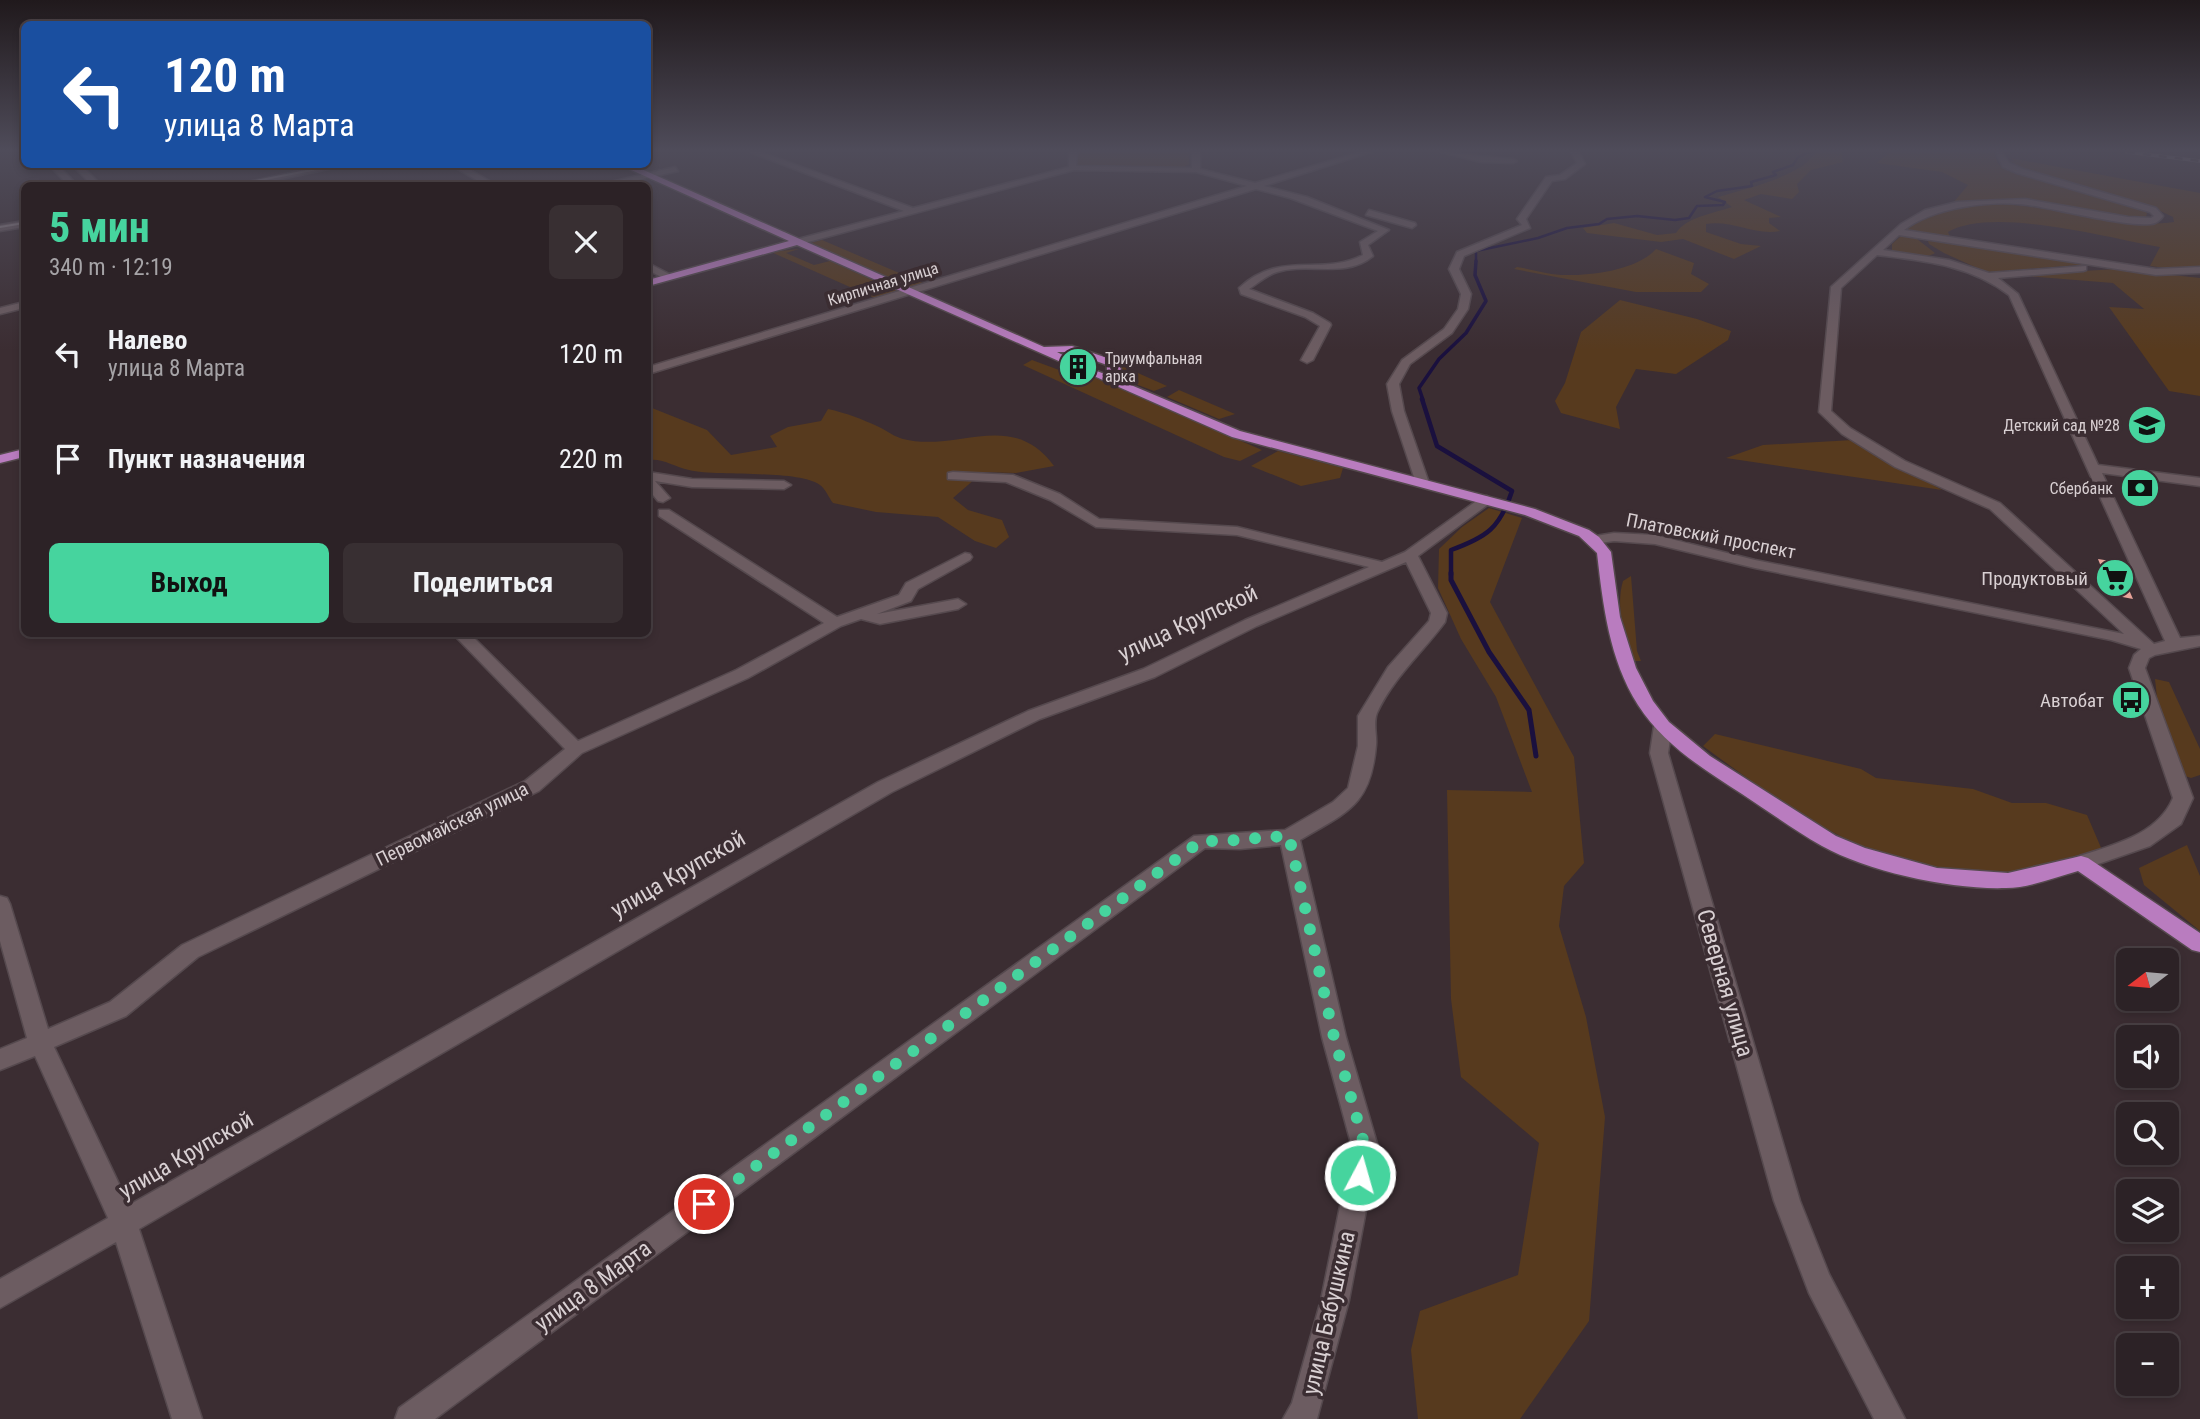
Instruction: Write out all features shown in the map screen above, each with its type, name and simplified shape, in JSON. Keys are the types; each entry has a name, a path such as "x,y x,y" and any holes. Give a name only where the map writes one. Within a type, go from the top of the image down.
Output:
{"main road":[{"path":"651,281 797,242 1236,433 1487,500 1563,524 1594,540 1604,552 1612,617 1628,668 1645,702 1663,726 1703,760 1798,822 1859,854 1937,876 1994,881 2024,879 2081,863 2200,944"},
{"path":"1040,349 1072,349 1095,355 1112,363 1115,369 1112,376 1114,382"},
{"path":"0,459 21,456"}],"street":[{"path":"751,218 797,242 885,218"},
{"name":"Кирпичная улица","path":"651,370 1151,218"},
{"path":"1307,360 1326,325 1309,314 1245,292 1244,288 1276,269 1336,268 1359,262 1368,256 1363,244 1385,230 1353,218"},
{"path":"1383,218 1412,225"},
{"path":"1422,483 1398,411 1393,384 1406,362 1448,331 1463,309 1466,294 1454,269 1460,254 1527,226 1522,218"},
{"path":"1919,218 1898,232 1836,287 1825,412 1846,431 1900,464 1995,506 2151,650"},
{"path":"2118,218 2153,221 2156,218"},
{"path":"0,228 21,224"},
{"path":"1898,232 2157,272 2200,270"},
{"path":"1877,252 1957,264 1999,281 2013,294 2174,643"},
{"path":"1989,276 2113,265"},
{"path":"651,268 668,277"},
{"path":"0,311 21,306"},
{"path":"2094,468 2200,482"},
{"path":"651,476 692,483 784,485"},
{"path":"953,476 1008,478 1055,496 1096,523 1237,531 1382,566"},
{"path":"651,486 664,505 835,624"},
{"name":"улица Крупской","path":"0,1294 123,1221 885,787 1034,715 1149,673 1251,622 1410,555 1487,500"},
{"name":"Платовский проспект","path":"1594,540 1620,536 1685,546 1747,562 2115,636 2151,650"},
{"name":"улица 8 Марта","path":"410,1419 1201,841 1240,842 1289,836 1340,807 1357,791 1367,746 1367,716 1399,663 1437,622 1439,613 1410,555"},
{"name":"Первомайская улица","path":"0,1060 118,1009 190,951 532,786 576,749 742,674 835,624 906,598 911,586 965,557"},
{"path":"860,614 880,619 958,604"},
{"path":"464,637 576,749"},
{"path":"2081,863 2143,841 2174,820 2183,798 2137,668 2142,655 2151,650 2174,643 2200,641"},
{"name":"Северная улица","path":"1663,726 1659,753 1787,1201 1819,1283 1890,1419"},
{"name":"улица Бабушкина","path":"1289,836 1334,1037 1365,1147 1335,1300 1305,1412 1298,1419"},
{"path":"0,904 40,1042 123,1221 187,1419"}],"shaded area":[{"path":"1769,218 1769,223 1780,231 1706,224 1706,232 1741,244 1761,246 1734,259 1683,239 1661,242 1587,233 1583,228 1614,223 1657,235 1676,233 1694,219"},
{"path":"1929,218 2096,218 2140,223 2174,222 2173,218 2200,218 2200,272 2150,266 2160,247 2051,226 1993,222 1968,225 1948,232 1950,237 1906,230"},
{"path":"1901,236 1917,239 1935,253 1913,256 1892,251 1892,244"},
{"path":"1927,238 2093,264 1986,272 1944,253 1929,244"},
{"path":"822,240 925,284 913,288 810,243"},
{"path":"799,249 786,253 814,265 830,261 899,292 877,299 771,252"},
{"path":"1656,249 1694,263 1691,274 1709,284 1701,292 1636,292 1514,269 1517,267 1561,275 1598,273 1625,267"},
{"path":"2117,269 2200,278 2200,396 2169,391 2109,307 2144,309 2113,283 2015,275"},
{"path":"1620,300 1697,319 1731,331 1728,340 1676,374 1636,369 1616,407 1620,429 1561,413 1555,401 1565,383 1581,332"},
{"path":"1032,360 1078,377 1086,374 1262,450 1240,461 1224,457 1023,365"},
{"path":"1120,365 1167,386 1154,391 1122,379 1124,377"},
{"path":"1179,390 1235,414 1219,419 1167,397"},
{"path":"651,408 707,430 731,455 777,447 770,436 788,427 821,421 828,409 860,419 903,439 923,442 1002,436 1020,439 1038,449 1054,466 1016,473 983,472 953,498 968,510 1002,520 1009,537 996,548 975,541 938,517 876,512 833,503 822,486 809,480 776,475 702,472 651,460"},
{"path":"1853,440 1942,490 1726,458 1763,445"},
{"path":"1278,451 1343,468 1340,478 1301,486 1251,466"},
{"path":"1489,508 1522,518 1490,602 1574,757 1584,863 1564,886 1559,926 1586,1017 1605,1117 1589,1321 1520,1419 1418,1419 1411,1350 1420,1311 1518,1275 1539,1143 1461,1077 1451,999 1447,790 1532,792 1496,697 1461,639 1438,588 1439,549 1462,527"},
{"path":"1631,576 1637,651 1641,661 1634,661 1624,631 1621,611 1623,581"},
{"path":"2155,679 2169,682 2200,749 2200,775 2191,778 2185,776 2158,707"},
{"path":"1715,734 1861,769 1876,778 1973,789 2012,803 2046,803 2087,815 2102,850 2041,869 1999,876 1930,869 1895,859 1860,846 1827,829 1764,789 1703,746"},
{"path":"2187,845 2200,876 2200,931 2144,885 2139,868"}],"building":[{"name":"Продуктовый","path":"2098,559 2117,562 2133,599 2112,595"}],"waterway":[{"path":"1476,261 1476,251 1615,218"},
{"path":"1658,218 1687,218"},
{"path":"1423,400 1419,388 1439,359 1466,333 1486,301 1475,275 1476,261"},
{"path":"1422,399 1437,446 1512,491 1497,523 1490,530 1451,550 1451,580 1489,652 1529,710 1536,756"}],"tram line":[{"path":"0,227 21,224"}],"place":[{"name":"Триумфальная арка","path":"1078,367"},
{"name":"Детский сад №28","path":"2147,425"},
{"name":"Сбербанк","path":"2140,488"},
{"name":"Продуктовый","path":"2115,578"},
{"name":"Автобат","path":"2131,700"}],"route":[{"path":"704,1204 1201,841 1240,842 1266,837 1289,836 1334,1037 1365,1147 1360,1175"}]}
